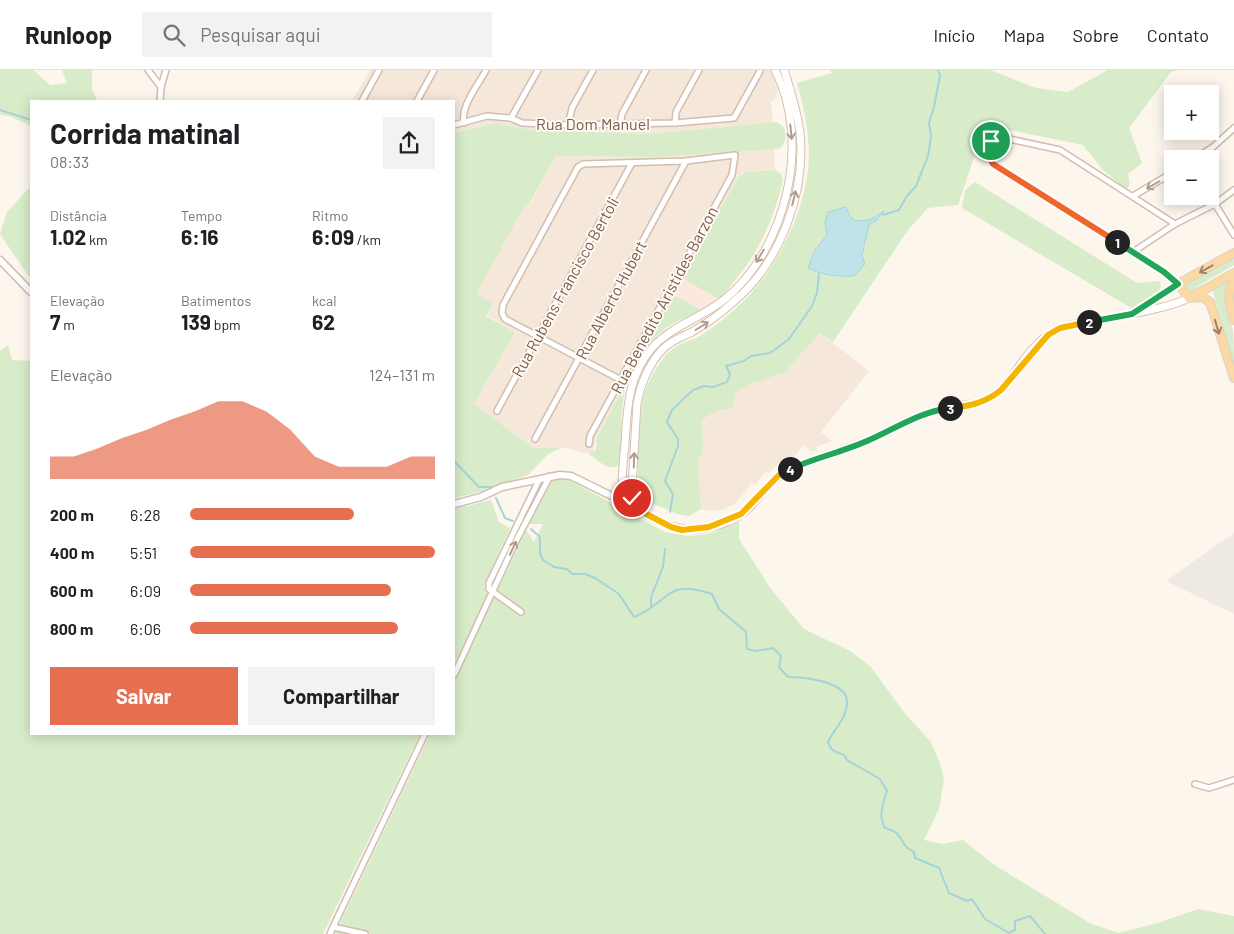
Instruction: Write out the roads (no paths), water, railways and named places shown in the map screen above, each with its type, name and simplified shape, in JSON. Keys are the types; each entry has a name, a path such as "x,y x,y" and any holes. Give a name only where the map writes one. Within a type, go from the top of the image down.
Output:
{"main road":[{"path":"775,70 797,113 796,152 792,161 787,190 778,221 758,259 745,278 726,298 706,314 664,337 652,348 632,383 627,406 622,501 658,521 682,530 709,527 723,523 741,514 778,476 791,468 836,453 935,410 970,406 994,396 1039,343 1060,328 1132,314 1180,302 1234,272"},
{"path":"635,508 632,486 637,404 648,372 662,350 710,320 734,302 751,284 768,261 789,217 796,191 800,161 796,152 789,113 791,104 784,70"},
{"path":"789,113 797,113"},
{"path":"792,161 800,161"},
{"path":"1132,314 1178,284 1234,253"},
{"path":"1234,280 1228,299 1234,320"},
{"path":"1178,284 1189,298"},
{"path":"1189,298 1202,297 1210,302 1234,378"}],"street":[{"path":"148,70 161,87"},
{"path":"160,100 161,87 166,70"},
{"path":"363,100 379,70"},
{"path":"418,100 434,70"},
{"path":"464,123 466,106 486,70"},
{"path":"511,118 538,70"},
{"path":"568,125 570,113 593,70"},
{"path":"620,125 622,114 646,70"},
{"path":"675,123 676,112 698,70"},
{"name":"Rua Dom Manuel","path":"455,125 487,116 511,118 522,123 568,125 675,123 734,118 760,71"},
{"path":"1208,150 1234,128"},
{"path":"1175,224 1060,150 1000,137 991,141 988,156 993,164 1164,272 1178,284"},
{"name":"Rua Benedito Aristides Barzon","path":"589,444 590,436 732,174 735,155 686,161"},
{"path":"621,380 505,319 502,313 503,305 578,168 588,163 632,164 686,161"},
{"name":"Rua Alberto Hubert","path":"535,439 686,161"},
{"name":"Rua Rubens Francisco Bertoli","path":"497,411 632,164"},
{"path":"1133,196 1164,178"},
{"path":"1219,201 1234,190"},
{"path":"1133,252 1175,224 1213,205"},
{"path":"1216,205 1234,235"},
{"path":"0,260 30,291"},
{"path":"455,673 514,545 550,476"},
{"path":"455,504 481,497 502,487 550,476 571,476 622,501"},
{"path":"521,612 489,589 489,583 538,480"},
{"path":"622,485 632,486"},
{"path":"330,934 426,735"},
{"path":"1195,784 1209,788 1234,780"},
{"path":"333,927 365,934"}],"water":[{"path":"846,207 849,215 855,221 869,220 884,211 877,220 869,225 862,256 865,264 854,276 831,275 808,268 815,250 827,235 825,222 828,212"}],"waterway":[{"path":"883,215 899,210 907,196 916,186 928,156 931,136 929,123 940,76 938,70"},
{"path":"0,110 30,120"},
{"path":"670,512 673,494 665,481 678,446 678,439 667,422 672,410 693,390 704,386 713,387 727,382 730,374 726,366 744,361 751,356 770,353 789,339 812,306 817,293 819,274"},
{"path":"455,462 479,487 491,487"},
{"path":"496,498 505,518 513,521"},
{"path":"531,529 540,537 540,553 543,560 554,567 567,569 572,574 585,574 595,578 619,594 634,617 676,590 696,590 712,594 719,609 746,632 747,649 756,651 773,648 781,656 779,667 788,677 813,679 833,685 841,690 846,696 845,714 828,742 830,748 834,751 844,755 847,760 880,779 887,791 882,814 885,828 896,833 906,846 914,852 915,858 939,868 949,893 967,901 972,899 985,919 1009,933 1015,930 1015,921 1030,916 1045,934"},
{"path":"651,607 651,597 663,567 665,549"}]}
